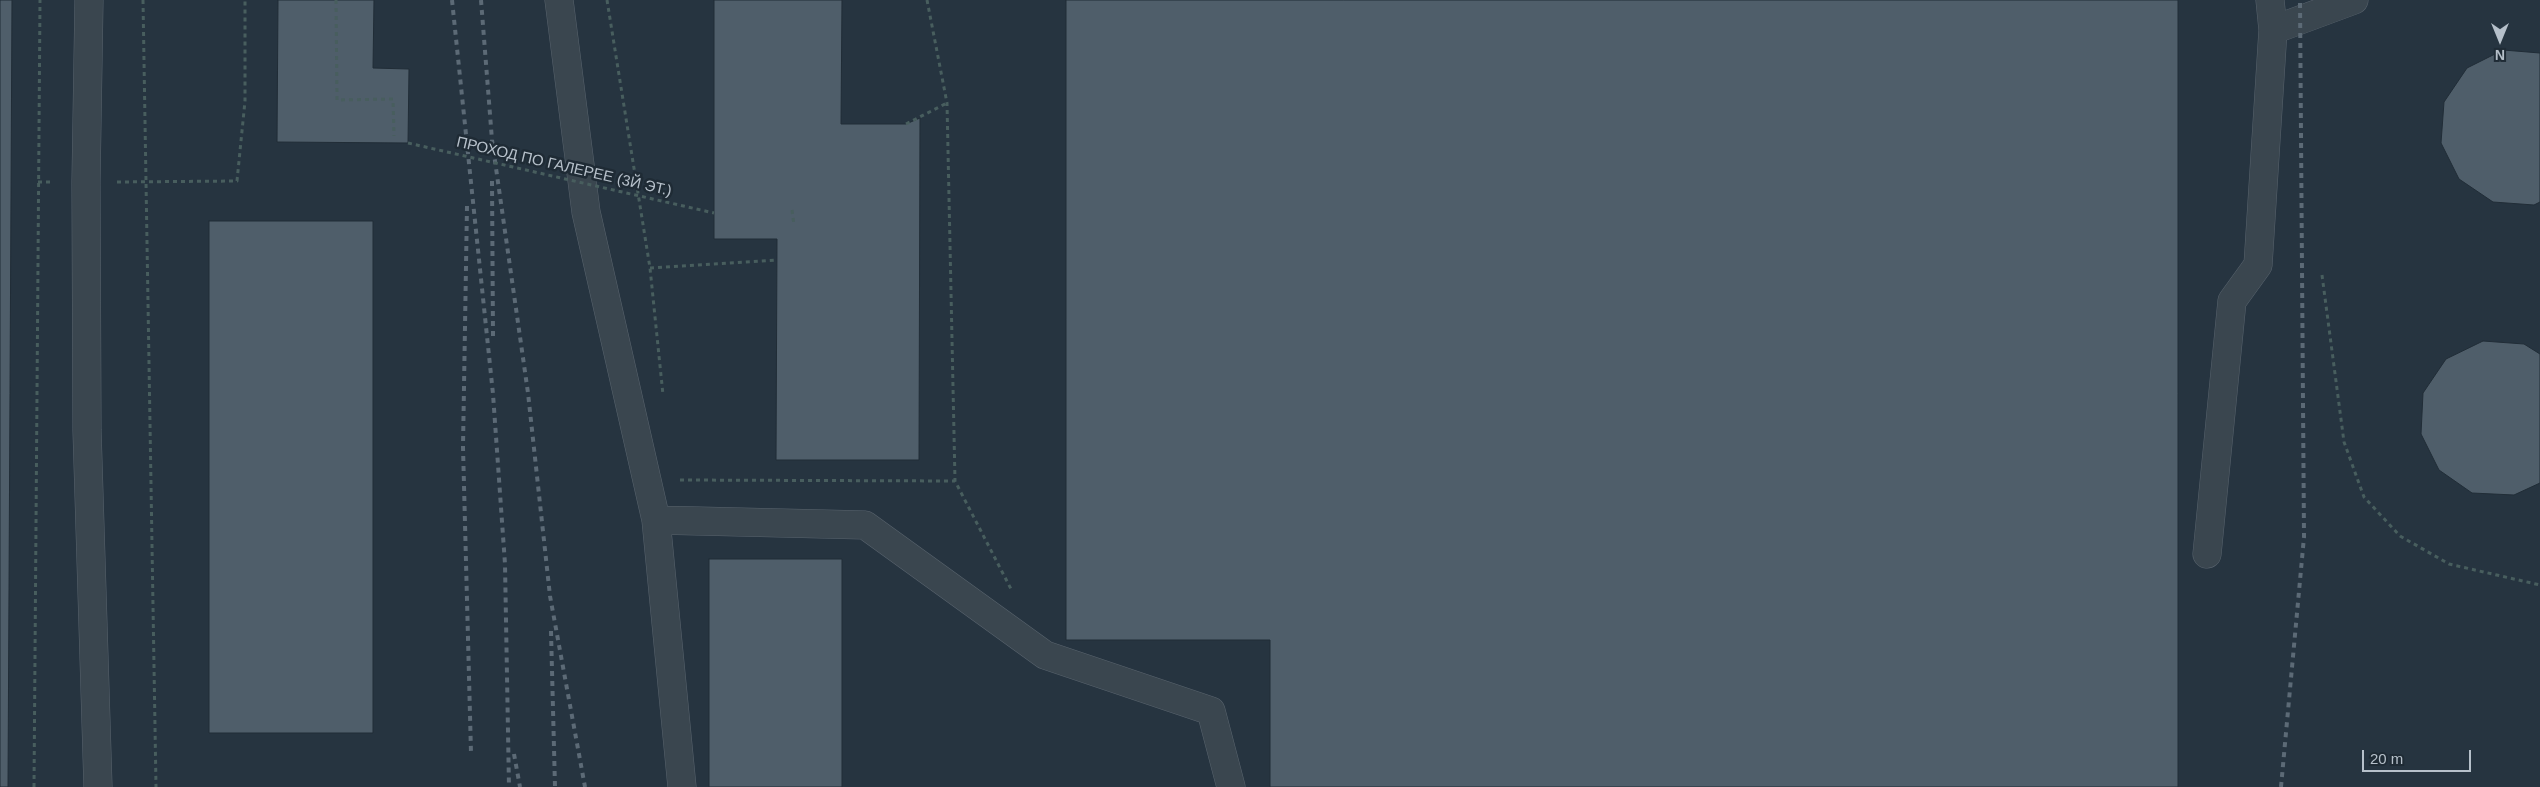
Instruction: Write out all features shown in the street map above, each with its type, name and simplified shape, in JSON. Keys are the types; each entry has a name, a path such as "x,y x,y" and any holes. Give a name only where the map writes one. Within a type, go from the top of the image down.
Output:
{"lane":[{"path":"89,0 86,182 88,430 98,787"},
{"path":"560,0 586,212 656,520 682,787"},
{"path":"2207,554 2232,301 2258,264 2273,30 2270,0"},
{"path":"2273,30 2354,0"},
{"path":"656,520 865,525 1045,655 1211,711 1231,787"}],"path":[{"path":"34,787 40,0"},
{"path":"143,0 156,787"},
{"path":"38,182 146,183 238,181 245,101 245,0"},
{"path":"336,0 337,100 393,99 394,136"},
{"path":"607,0 650,268 664,403"},
{"path":"927,0 947,103 955,481 1013,594"},
{"path":"906,124 947,103"},
{"name":"ПРОХОД ПО ГАЛЕРЕЕ (3Й ЭТ.)","path":"408,143 714,213"},
{"path":"792,210 794,225"},
{"path":"650,268 777,260"},
{"path":"2322,275 2344,442 2364,497 2400,536 2449,564 2540,585"},
{"path":"672,480 955,481"}],"building":[{"path":"0,0 12,0 8,787 0,787"},
{"path":"278,0 374,0 373,68 409,69 408,143 277,142"},
{"path":"714,0 842,0 841,124 906,124 920,118 919,460 776,460 777,239 714,239"},
{"path":"1066,0 2178,0 2178,787 1270,787 1270,640 1066,640"},
{"path":"2503,50 2540,53 2540,202 2534,205 2493,202 2459,179 2441,143 2444,102 2467,68"},
{"path":"209,221 373,221 373,733 209,733"},
{"path":"2483,341 2524,344 2540,354 2540,483 2514,495 2472,493 2439,470 2421,434 2423,393 2446,359"},
{"path":"709,559 842,559 842,787 709,787"}],"railway":[{"path":"452,0 493,394 505,564 509,787"},
{"path":"481,0 492,140 528,393 550,596 585,787"},
{"path":"2281,787 2304,537 2300,0"},
{"path":"492,181 493,336"},
{"path":"467,206 463,447 471,753"},
{"path":"551,631 555,787"},
{"path":"514,754 520,787"}]}
